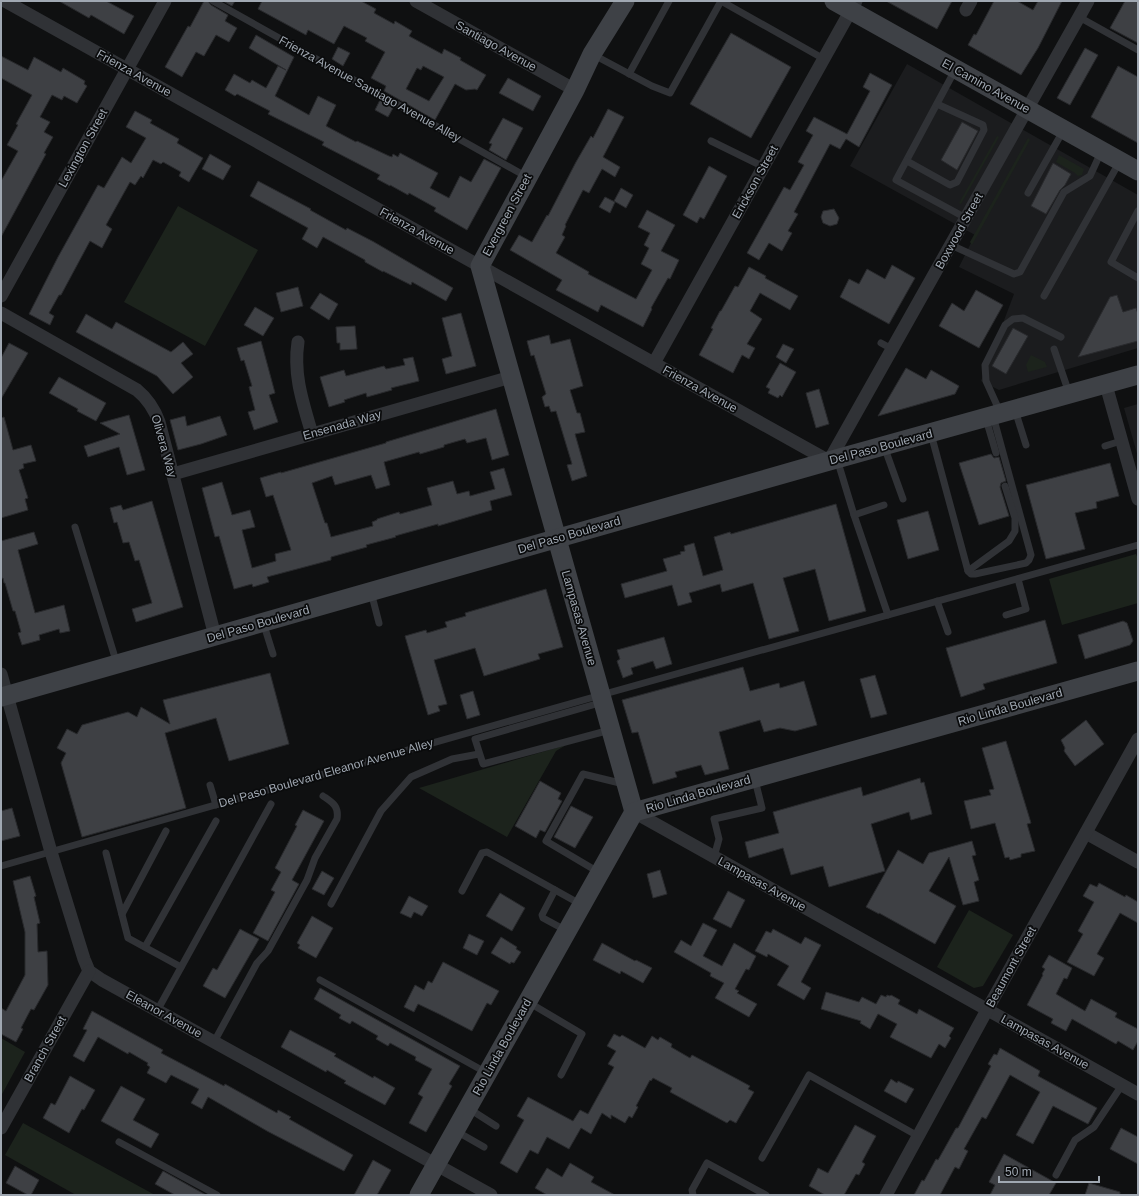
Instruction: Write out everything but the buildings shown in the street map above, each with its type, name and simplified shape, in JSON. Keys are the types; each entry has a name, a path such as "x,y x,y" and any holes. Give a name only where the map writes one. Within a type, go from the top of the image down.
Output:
{"main road":[{"name":"El Camino Avenue","path":"834,1 853,6 956,69 1138,171"},
{"name":"Evergreen Street","path":"557,538 480,266 575,90 592,54 623,2"},
{"name":"Del Paso Boulevard","path":"4,696 557,538 1138,375"},
{"name":"Lampasas Avenue","path":"557,538 634,812"},
{"name":"Rio Linda Boulevard","path":"419,1195 634,812 1138,671"}],"street":[{"name":"Frienza Avenue","path":"6,1 654,364 833,460"},
{"name":"Lexington Street","path":"1,296 164,1"},
{"name":"Santiago Avenue","path":"416,1 575,90"},
{"name":"Boxwood Street","path":"833,460 886,346 951,245 1088,1"},
{"name":"Erickson Street","path":"654,364 853,6"},
{"name":"Olivera Way","path":"1,313 137,390 144,396 156,412 215,636"},
{"path":"298,342 296,371 312,434"},
{"name":"Ensenada Way","path":"173,474 511,377"},
{"path":"1106,385 1138,499"},
{"path":"1,674 4,696 84,960 89,971"},
{"name":"Beaumont Street","path":"886,1195 1138,739"},
{"name":"Lampasas Avenue","path":"634,812 1138,1094"},
{"path":"1086,833 1138,862"},
{"name":"Eleanor Avenue","path":"89,971 102,980 491,1195"},
{"name":"Branch Street","path":"1,1128 89,971"}],"lane":[{"name":"Frienza Avenue Santiago Avenue Alley","path":"213,1 527,177"},
{"path":"629,74 669,1"},
{"path":"592,54 652,86 670,93 721,1 824,59"},
{"path":"1078,17 1138,50"},
{"path":"956,69 896,180 966,218"},
{"path":"907,161 950,185 958,182 984,130 983,125 937,104"},
{"path":"1028,193 1064,129"},
{"path":"711,141 764,167"},
{"path":"951,245 989,264 1014,274 1020,272 1064,192 1090,176 1102,151"},
{"path":"1044,296 1120,161"},
{"path":"1138,211 1111,262 1138,278"},
{"path":"931,433 968,570 971,574 975,574 1026,563 1031,556 999,415 986,381 985,365 1005,325 1013,319 1023,318 1061,337"},
{"path":"1054,349 1070,395"},
{"path":"999,415 1026,445"},
{"path":"996,453 999,415"},
{"path":"1105,446 1121,441"},
{"path":"884,446 903,499"},
{"path":"833,460 854,514 888,615"},
{"path":"968,570 1009,541 1015,530 1015,518 1005,486"},
{"path":"854,514 884,505"},
{"path":"75,528 117,664"},
{"path":"611,730 483,764 475,738 602,698 936,601 1138,545"},
{"path":"1006,615 1026,609 1018,578"},
{"path":"370,592 379,623"},
{"path":"936,601 948,632"},
{"path":"263,622 273,654"},
{"name":"Del Paso Boulevard Eleanor Avenue Alley","path":"1,866 602,698"},
{"path":"331,904 381,811 411,777 452,759 479,754"},
{"path":"600,873 546,841 583,774 626,785"},
{"path":"714,857 719,839 714,819 762,808 754,778"},
{"path":"210,785 216,805"},
{"path":"214,1042 257,963 268,951 307,880 315,858 337,819 338,812 333,803 323,796"},
{"path":"157,1010 271,804"},
{"path":"145,948 216,821"},
{"path":"122,914 166,831"},
{"path":"462,891 482,853 487,852 582,905"},
{"path":"106,853 128,938 181,967"},
{"path":"555,890 542,915 543,918 567,932"},
{"path":"320,980 488,1073"},
{"path":"527,1002 582,1034 561,1075"},
{"path":"762,1158 809,1075 918,1136"},
{"path":"1056,1175 1073,1143 1077,1138 1094,1127 1122,1085"},
{"path":"468,1108 496,1126"},
{"path":"455,1131 484,1147"},
{"path":"119,1142 217,1195"},
{"path":"693,1195 692,1190 707,1163 766,1195"}],"shaded area":[{"path":"907,64 1138,195 1138,348 999,390 981,381 1014,294 959,267 975,235 850,166"},
{"path":"997,136 999,137 961,204 959,203"},
{"path":"1028,138 1030,140 972,245 970,242"},
{"path":"1059,155 1084,169 1082,175 1078,176 1056,162"},
{"path":"178,206 258,250 205,346 124,302"},
{"path":"1031,355 1045,362 1047,367 1028,372 1026,365"},
{"path":"1138,404 1138,457 1124,408"},
{"path":"1136,554 1138,559 1138,603 1062,625 1049,579"},
{"path":"566,745 556,751 507,837 419,788"},
{"path":"969,910 1013,935 983,986 974,988 937,967"},
{"path":"1,1038 25,1052 1,1096"},
{"path":"23,1123 155,1195 76,1195 5,1155"}]}
